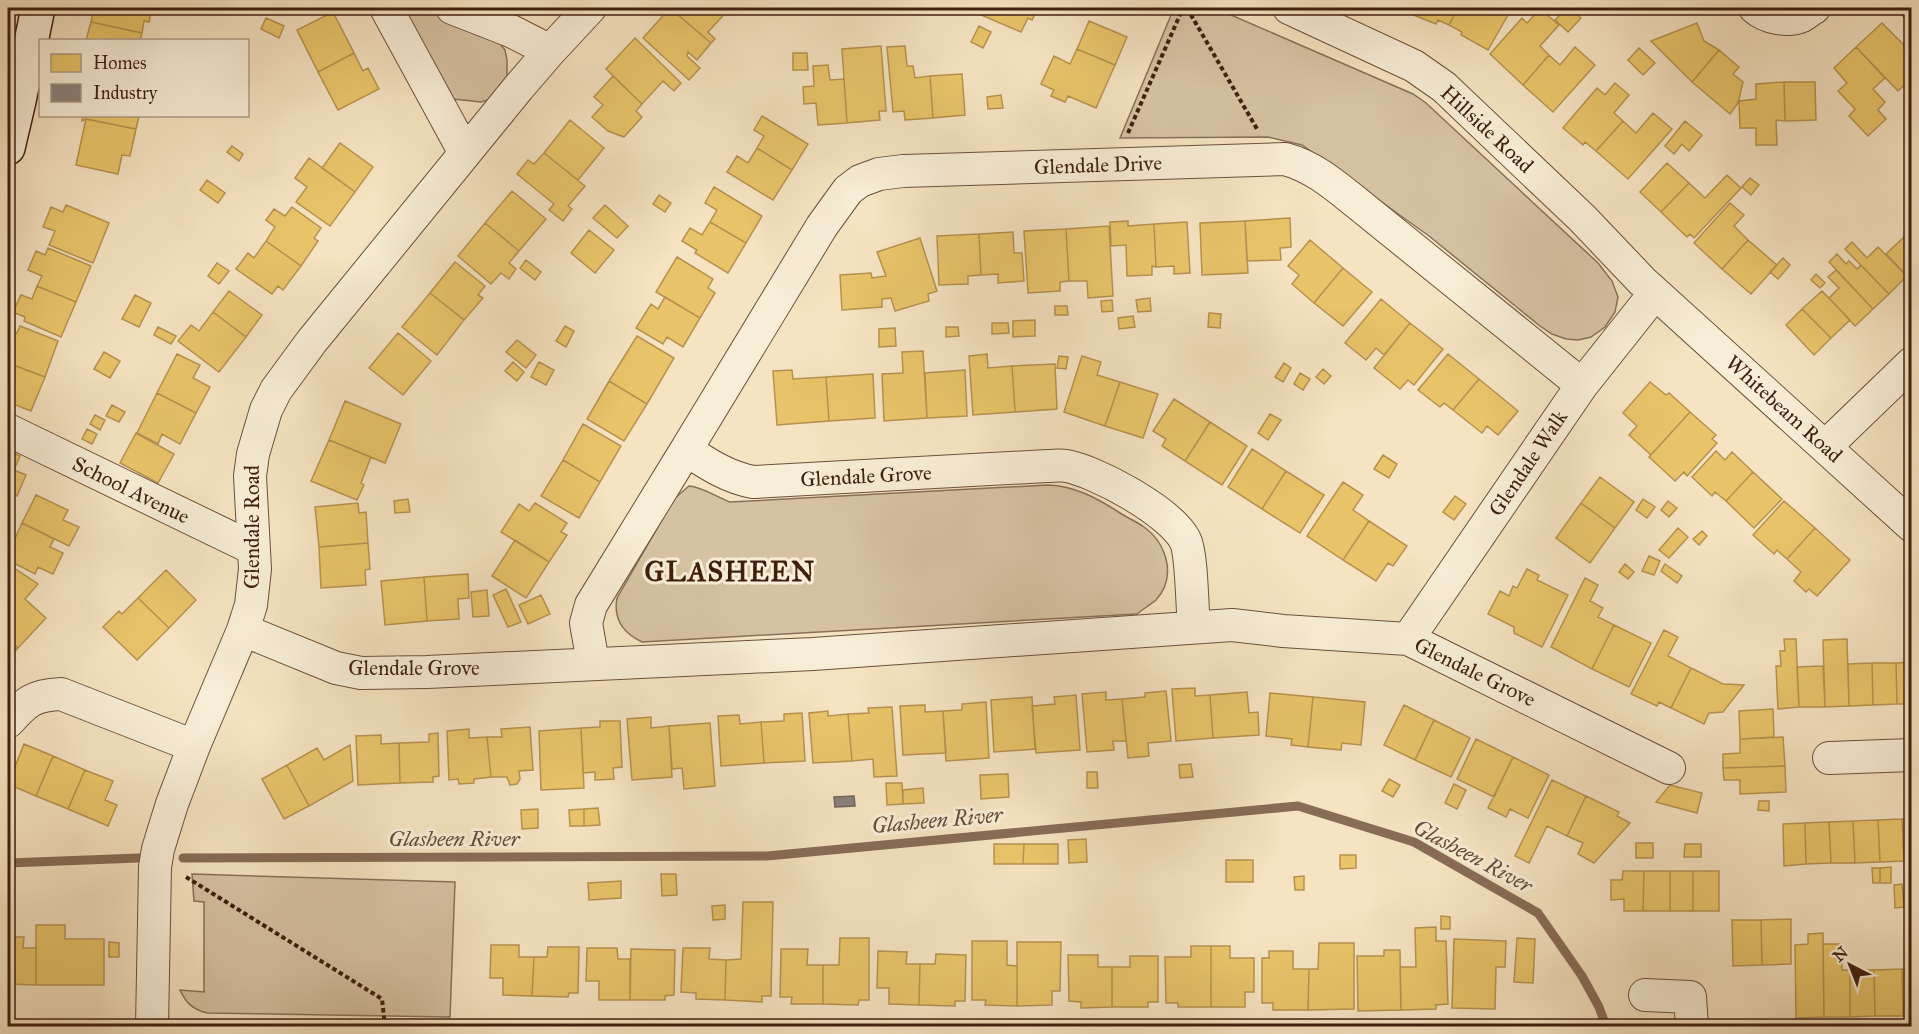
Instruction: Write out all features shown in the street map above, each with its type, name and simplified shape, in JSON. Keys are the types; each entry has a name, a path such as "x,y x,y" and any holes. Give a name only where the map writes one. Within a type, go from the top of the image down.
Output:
{"main road":[{"path":"8,148 38,8"}],"street":[{"path":"386,8 465,153"},
{"path":"452,8 511,31 550,51"},
{"name":"Glendale Road","path":"152,1026 154,867 172,804 251,605 255,584 250,479 253,454 266,410 276,390 312,341 550,51 590,8"},
{"name":"Hillside Road","path":"1289,8 1414,66 1444,87 1582,218 1655,293"},
{"path":"1755,8 1770,16 1790,18 1802,16 1814,8"},
{"name":"Glendale Drive","path":"686,450 822,226 848,190 860,181 879,174 903,171 1275,159 1304,164 1337,186 1409,243 1582,385"},
{"name":"Glendale Walk","path":"1408,639 1582,385 1655,293"},
{"name":"Whitebeam Road","path":"1655,293 1826,446 1911,526"},
{"path":"1826,446 1911,363"},
{"name":"School Avenue","path":"8,430 254,549"},
{"path":"593,663 586,623 591,605 686,450"},
{"name":"Glendale Grove","path":"686,450 725,474 753,483 1047,466 1065,466 1086,472 1112,483 1142,501 1180,531 1188,549 1194,627"},
{"name":"Glendale Grove","path":"243,630 327,665 362,673 427,672 860,651 1232,625 1283,631 1408,639 1669,768"},
{"path":"8,722 23,704 34,698 45,694 61,694 194,747"},
{"path":"1829,758 1911,755"},
{"path":"1645,995 1690,998 1692,1026"}],"path":[{"path":"1185,8 1275,159"},
{"path":"1114,164 1185,8"},
{"path":"155,881 180,873 382,999 385,1026"}],"shaded area":[{"path":"398,8 420,8 473,27 498,41 505,50 507,77 488,100 481,102 453,99"},
{"path":"1174,8 1215,8 1413,94 1426,103 1598,263 1612,281 1618,297 1615,312 1605,327 1591,337 1578,340 1552,334 1429,236 1302,145 1268,137 1120,138"},
{"path":"1048,485 1077,490 1094,498 1141,525 1152,534 1159,542 1167,571 1166,581 1156,600 1137,614 642,642 625,630 618,619 617,598 674,499 689,486 730,502"},
{"path":"192,874 455,882 450,1017 207,1013 197,1010 187,1002 180,990 204,992 204,902 194,901"}],"building: Homes":[{"path":"94,8 129,8 151,12 149,22 144,21 142,33 91,22"},
{"path":"670,8 730,8 708,32 715,39 711,43"},
{"path":"670,8 711,43 697,60 688,52 687,56 700,68 689,80 643,38"},
{"path":"982,8 1038,8 1032,20 1028,18 1021,32 979,14"},
{"path":"1407,8 1458,8 1449,25 1438,20 1436,24 1406,12"},
{"path":"1458,8 1512,8 1488,50 1461,35 1462,32 1449,25"},
{"path":"1567,8 1581,18 1568,32 1555,20"},
{"path":"1908,8 1912,8 1912,26 1901,14"},
{"path":"1540,9 1559,25 1540,46 1549,55 1523,85 1490,54 1522,18 1527,23"},
{"path":"333,12 354,53 318,72 297,30"},
{"path":"266,18 284,26 279,38 261,29"},
{"path":"1089,21 1127,37 1115,65 1077,49"},
{"path":"91,22 142,33 140,39 86,39"},
{"path":"1697,23 1704,41 1719,50 1692,82 1651,41"},
{"path":"1882,23 1912,53 1912,78 1898,91 1856,47"},
{"path":"979,26 991,32 983,48 971,42"},
{"path":"635,38 681,83 674,91 663,81 642,104 606,69"},
{"path":"881,46 886,111 879,111 880,120 847,123 842,49"},
{"path":"905,46 907,66 913,66 915,78 930,76 933,118 905,120 904,111 893,112 887,47"},
{"path":"1575,47 1595,65 1553,112 1523,85 1549,55 1560,65"},
{"path":"1856,47 1885,78 1873,89 1885,102 1878,110 1886,119 1868,136 1849,116 1855,109 1838,91 1847,83 1834,68"},
{"path":"1639,48 1655,63 1643,75 1628,60"},
{"path":"1077,49 1115,65 1096,108 1068,96 1065,102 1051,96 1054,90 1041,84 1054,56 1070,64"},
{"path":"1719,50 1739,67 1733,74 1743,82 1738,103 1730,114 1692,82"},
{"path":"354,53 363,71 368,68 379,89 338,110 318,72"},
{"path":"793,53 807,53 808,70 793,70"},
{"path":"828,65 830,80 844,79 847,123 818,125 816,103 804,104 803,87 814,86 813,66"},
{"path":"962,74 965,115 933,118 930,76"},
{"path":"613,76 642,104 636,111 642,117 624,137 608,131 592,117 603,105 594,97"},
{"path":"1784,82 1815,82 1816,120 1785,121"},
{"path":"1784,82 1785,121 1776,120 1777,145 1756,145 1756,128 1740,128 1739,101 1756,99 1756,84"},
{"path":"1615,83 1629,95 1614,113 1623,121 1596,151 1585,142 1583,145 1563,128 1597,88 1605,95"},
{"path":"1001,95 1003,108 988,109 987,97"},
{"path":"1653,113 1672,129 1628,179 1596,151 1623,121 1636,133"},
{"path":"762,116 808,144 792,170 757,148 764,136 754,130"},
{"path":"83,117 139,117 136,129 86,119 82,121"},
{"path":"86,119 136,129 130,156 122,155 118,174 76,165"},
{"path":"570,120 604,148 578,180 544,153"},
{"path":"1685,121 1702,135 1689,151 1682,144 1674,154 1665,146"},
{"path":"340,143 373,167 355,192 322,168"},
{"path":"232,146 243,154 239,161 227,152"},
{"path":"757,148 792,170 773,200 727,172 737,156 748,163"},
{"path":"544,153 585,186 568,206 572,209 563,221 549,210 554,204 517,174 528,160 534,164"},
{"path":"309,158 355,192 330,226 296,202 307,187 295,178"},
{"path":"1667,163 1689,183 1661,212 1640,192"},
{"path":"1727,175 1741,188 1694,238 1690,234 1687,237 1661,212 1689,183 1705,198"},
{"path":"1750,178 1759,185 1751,195 1742,187"},
{"path":"207,180 225,193 218,203 200,190"},
{"path":"714,187 762,216 746,243 710,222 717,210 705,203"},
{"path":"512,191 546,219 519,251 485,223"},
{"path":"659,195 671,203 665,212 653,204"},
{"path":"1730,203 1744,215 1734,226 1748,240 1722,269 1694,243"},
{"path":"66,205 109,223 93,263 49,245 55,231 43,227 51,207 63,212"},
{"path":"605,205 628,226 617,238 593,218"},
{"path":"292,207 321,228 314,238 318,241 301,266 266,241 275,227 266,220 274,209 285,216"},
{"path":"1290,218 1291,247 1280,248 1281,260 1247,261 1245,221"},
{"path":"1128,221 1128,226 1154,224 1156,267 1152,266 1152,275 1127,276 1126,245 1111,246 1110,222"},
{"path":"1245,221 1248,273 1202,275 1200,223"},
{"path":"710,222 746,243 728,273 695,253 697,250 682,241 690,228 702,235"},
{"path":"1187,222 1190,273 1174,274 1174,266 1156,267 1154,224"},
{"path":"485,223 519,251 509,263 516,269 509,279 501,273 491,284 458,256"},
{"path":"1109,226 1113,296 1088,298 1087,281 1069,281 1066,229"},
{"path":"1066,229 1069,281 1060,282 1060,291 1028,293 1024,231"},
{"path":"589,230 614,250 595,273 571,253"},
{"path":"1013,232 1014,253 1022,253 1024,281 998,283 998,274 981,275 979,234"},
{"path":"979,234 981,275 968,276 968,284 939,285 937,236"},
{"path":"1904,237 1912,244 1912,281 1886,254"},
{"path":"920,238 937,291 928,294 929,301 895,311 891,298 882,299 882,307 842,310 840,275 871,273 872,278 886,276 877,252"},
{"path":"1310,240 1343,268 1314,303 1292,284 1299,275 1288,266"},
{"path":"1748,240 1777,265 1751,294 1722,269"},
{"path":"266,241 301,266 283,290 278,286 272,294 236,269 248,253 254,258"},
{"path":"1852,242 1867,258 1878,247 1907,276 1889,294 1845,249"},
{"path":"48,248 91,266 76,302 37,286 42,276 28,270 36,251 45,255"},
{"path":"1837,254 1846,264 1849,261 1857,269 1861,265 1889,294 1873,309 1829,262"},
{"path":"677,257 713,279 708,288 715,293 700,318 656,292"},
{"path":"1783,258 1790,265 1778,279 1770,272"},
{"path":"526,260 541,272 535,280 520,268"},
{"path":"455,262 485,286 478,295 483,298 464,320 430,293"},
{"path":"217,263 229,271 219,284 208,276"},
{"path":"1343,268 1372,292 1343,326 1314,303"},
{"path":"1836,270 1873,309 1855,326 1829,298 1839,288 1828,277"},
{"path":"1816,274 1825,283 1820,288 1811,280"},
{"path":"37,286 76,302 61,337 24,321 25,317 13,312 21,295 32,299"},
{"path":"229,291 262,315 246,337 213,312"},
{"path":"1822,291 1850,320 1831,338 1802,309"},
{"path":"430,293 464,320 437,355 402,327"},
{"path":"135,295 151,303 139,327 122,319"},
{"path":"665,297 700,318 683,347 667,337 663,344 636,328 651,304 658,309"},
{"path":"1150,298 1151,311 1138,312 1136,300"},
{"path":"1381,299 1410,323 1384,355 1376,348 1366,360 1345,343"},
{"path":"1112,300 1113,311 1102,312 1101,301"},
{"path":"1055,306 1067,306 1068,315 1055,315"},
{"path":"1802,309 1831,338 1814,355 1786,325"},
{"path":"213,312 246,337 219,372 178,341 191,325 199,331"},
{"path":"1209,313 1221,314 1220,328 1208,327"},
{"path":"1133,316 1135,327 1119,329 1118,318"},
{"path":"1035,320 1035,336 1013,337 1013,321"},
{"path":"992,323 1008,323 1009,333 992,334"},
{"path":"1410,323 1443,349 1414,385 1408,380 1400,389 1374,368"},
{"path":"20,326 58,341 45,377 8,363 8,329 17,333"},
{"path":"565,326 574,331 566,347 556,341"},
{"path":"158,327 176,336 171,344 154,335"},
{"path":"946,327 958,327 959,336 946,337"},
{"path":"895,328 896,346 879,347 879,329"},
{"path":"398,333 431,361 403,395 369,368"},
{"path":"637,336 674,358 647,404 609,381"},
{"path":"517,340 536,355 526,368 506,352"},
{"path":"923,351 927,418 884,421 882,374 903,373 902,352"},
{"path":"104,352 120,361 110,378 94,369"},
{"path":"177,354 200,365 193,378 210,387 196,413 157,393"},
{"path":"987,354 988,368 1012,366 1015,412 973,415 969,356"},
{"path":"1448,354 1479,379 1453,410 1444,403 1440,407 1418,390"},
{"path":"1059,356 1068,357 1066,369 1057,368"},
{"path":"1082,356 1101,362 1097,375 1120,382 1105,426 1064,412"},
{"path":"513,362 524,372 517,381 505,371"},
{"path":"539,362 554,370 546,385 531,377"},
{"path":"8,363 45,377 31,411 8,402"},
{"path":"1284,363 1291,368 1283,382 1275,377"},
{"path":"1055,364 1057,409 1015,412 1012,366"},
{"path":"1323,369 1331,376 1324,384 1316,377"},
{"path":"792,370 793,379 826,377 829,421 777,425 773,371"},
{"path":"965,370 967,416 927,418 925,373"},
{"path":"1300,373 1310,379 1303,390 1294,384"},
{"path":"873,374 875,418 829,421 826,377"},
{"path":"1479,379 1518,411 1498,435 1487,426 1482,433 1453,410"},
{"path":"609,381 647,404 624,441 587,419"},
{"path":"1120,382 1158,394 1143,438 1105,426"},
{"path":"1650,382 1666,395 1669,393 1690,412 1651,455 1629,435 1637,426 1623,413"},
{"path":"157,393 196,413 180,444 162,434 158,444 137,433"},
{"path":"1174,399 1210,422 1185,461 1162,446 1166,439 1153,431"},
{"path":"345,401 401,424 385,463 329,440"},
{"path":"112,405 125,412 119,422 106,416"},
{"path":"1690,412 1716,435 1712,439 1717,443 1687,476 1684,472 1675,481 1649,457"},
{"path":"1270,414 1281,420 1268,440 1258,433"},
{"path":"95,415 105,420 100,430 90,424"},
{"path":"1210,422 1247,446 1222,485 1185,461"},
{"path":"583,424 621,446 600,482 563,460"},
{"path":"87,429 97,434 92,444 82,439"},
{"path":"136,433 174,454 158,483 120,463"},
{"path":"329,440 371,457 361,483 364,485 357,500 311,481"},
{"path":"1252,449 1286,471 1262,509 1228,487"},
{"path":"8,450 20,456 14,470 26,475 17,496 8,492"},
{"path":"1716,451 1725,460 1732,452 1753,472 1726,501 1715,492 1712,496 1692,477"},
{"path":"1383,455 1397,464 1389,478 1374,469"},
{"path":"563,460 600,482 579,518 541,496"},
{"path":"1286,471 1324,495 1300,533 1262,509"},
{"path":"1753,472 1782,499 1754,528 1726,501"},
{"path":"1600,477 1634,502 1615,528 1581,503"},
{"path":"1343,482 1363,495 1353,510 1369,521 1343,560 1307,536"},
{"path":"36,495 68,510 63,520 79,527 69,546 22,523"},
{"path":"1455,496 1466,504 1454,520 1443,512"},
{"path":"408,499 410,512 395,513 394,501"},
{"path":"1643,499 1655,507 1647,518 1636,510"},
{"path":"1668,501 1677,508 1669,517 1661,510"},
{"path":"1784,501 1815,528 1787,559 1777,550 1774,554 1753,535"},
{"path":"358,503 359,513 366,512 368,543 319,547 315,507"},
{"path":"535,503 567,523 561,532 567,535 549,562 501,532 519,504 529,511"},
{"path":"1581,503 1615,528 1590,563 1556,538"},
{"path":"1369,521 1407,546 1393,566 1388,563 1376,581 1343,560"},
{"path":"22,523 54,539 50,547 63,553 53,574 38,567 35,574 8,560 8,554"},
{"path":"1678,528 1688,537 1669,558 1659,550"},
{"path":"1815,528 1850,560 1817,596 1809,589 1806,592 1794,581 1801,572 1787,559"},
{"path":"1702,531 1707,536 1699,545 1693,539"},
{"path":"515,540 549,562 526,598 492,576"},
{"path":"368,543 370,569 365,570 366,585 321,588 319,547"},
{"path":"1649,556 1660,561 1654,575 1642,571"},
{"path":"8,564 38,584 25,599 46,618 18,648 8,638"},
{"path":"1625,564 1634,572 1628,579 1619,572"},
{"path":"1665,564 1682,576 1677,583 1661,571"},
{"path":"1527,569 1539,575 1537,580 1568,595 1542,647 1514,633 1514,627 1488,614 1500,591 1509,596 1513,586 1517,588"},
{"path":"166,570 196,600 169,628 138,598"},
{"path":"468,574 469,598 458,599 459,619 427,621 424,577"},
{"path":"424,577 427,621 385,625 381,581"},
{"path":"1585,578 1598,585 1590,601 1603,608 1598,617 1614,625 1592,669 1551,647"},
{"path":"506,589 521,622 508,627 493,595"},
{"path":"487,590 489,616 473,617 471,592"},
{"path":"541,595 550,614 528,624 519,605"},
{"path":"138,598 169,628 137,660 103,627 119,611 122,614"},
{"path":"1614,625 1651,643 1629,687 1592,669"},
{"path":"1664,630 1678,637 1668,656 1691,668 1671,708 1659,702 1657,706 1631,694"},
{"path":"8,638 18,648 8,659"},
{"path":"1784,639 1796,639 1799,707 1778,709 1776,666 1781,666 1780,651 1785,651"},
{"path":"1847,639 1849,706 1825,707 1823,640"},
{"path":"1912,662 1912,704 1897,704 1896,663"},
{"path":"1872,663 1896,663 1897,704 1873,705"},
{"path":"1872,663 1873,705 1849,706 1848,664"},
{"path":"1823,666 1825,707 1799,707 1797,667"},
{"path":"1691,668 1723,684 1744,685 1723,712 1709,713 1704,724 1671,708"},
{"path":"1195,688 1195,696 1210,695 1213,738 1176,741 1172,689"},
{"path":"1166,691 1171,741 1148,743 1149,756 1128,758 1122,699 1145,697 1145,693"},
{"path":"1106,692 1106,700 1122,699 1126,741 1113,741 1114,750 1087,752 1082,694"},
{"path":"1247,692 1249,713 1258,712 1259,735 1213,738 1210,695"},
{"path":"1270,693 1313,697 1308,747 1291,745 1292,739 1266,736"},
{"path":"1076,695 1080,750 1036,753 1032,706 1055,704 1054,697"},
{"path":"1032,697 1035,749 994,752 991,700"},
{"path":"1313,697 1365,702 1361,745 1342,743 1341,750 1308,747"},
{"path":"986,702 989,758 946,761 943,711 962,710 962,704"},
{"path":"925,705 925,712 943,711 946,753 903,755 900,706"},
{"path":"1404,705 1434,720 1415,760 1384,745"},
{"path":"892,707 897,776 874,777 873,759 852,761 848,714 869,713 868,708"},
{"path":"1773,709 1774,737 1740,739 1739,711"},
{"path":"828,711 828,716 848,714 852,761 813,763 809,713"},
{"path":"802,713 805,761 764,763 761,722 784,721 784,714"},
{"path":"739,715 740,724 761,722 764,763 721,766 718,716"},
{"path":"651,717 651,728 669,726 672,777 632,780 627,719"},
{"path":"1434,720 1470,738 1451,777 1415,760"},
{"path":"600,721 620,721 622,767 613,768 614,779 595,780 595,772 583,773 581,728 600,727"},
{"path":"710,723 715,786 684,789 682,768 672,769 669,726"},
{"path":"530,727 533,770 519,771 520,779 517,784 510,785 507,777 491,777 487,737 502,737 501,729"},
{"path":"581,728 584,788 541,790 539,731"},
{"path":"469,729 469,738 487,737 491,777 474,779 474,783 459,784 458,779 449,780 447,731"},
{"path":"438,733 439,776 433,777 433,782 400,783 399,743 429,742 429,734"},
{"path":"381,735 381,744 399,743 400,783 358,785 356,736"},
{"path":"1783,737 1785,766 1723,768 1723,754 1740,753 1740,739"},
{"path":"1476,739 1513,757 1494,797 1457,779"},
{"path":"24,744 53,756 36,796 8,784"},
{"path":"350,745 353,781 309,806 287,765 317,748 324,760"},
{"path":"53,756 85,770 68,809 36,796"},
{"path":"1513,757 1549,775 1528,818 1510,809 1506,817 1488,808"},
{"path":"1191,764 1193,777 1180,778 1179,765"},
{"path":"287,765 309,806 284,819 262,779"},
{"path":"1785,766 1786,792 1740,794 1740,780 1724,780 1723,768"},
{"path":"85,770 113,781 105,800 117,805 108,826 68,809"},
{"path":"1087,772 1097,772 1098,788 1087,788"},
{"path":"1008,774 1009,797 981,799 980,775"},
{"path":"1389,779 1400,785 1393,797 1382,791"},
{"path":"1552,780 1586,796 1567,836 1547,826 1529,863 1515,856"},
{"path":"886,783 902,783 903,804 887,805"},
{"path":"1454,784 1466,790 1457,809 1445,803"},
{"path":"1670,785 1702,793 1697,813 1656,802"},
{"path":"923,788 924,803 903,804 903,790"},
{"path":"1586,796 1619,812 1617,816 1630,823 1594,863 1578,854 1583,843 1567,836"},
{"path":"1759,801 1769,801 1769,811 1758,810"},
{"path":"598,808 600,825 584,826 584,809"},
{"path":"538,809 538,828 522,829 521,810"},
{"path":"584,809 584,826 570,826 569,810"},
{"path":"1912,818 1912,879 1905,880 1902,819"},
{"path":"1902,819 1904,861 1880,862 1878,820"},
{"path":"1878,820 1880,862 1855,863 1853,821"},
{"path":"1853,821 1855,863 1831,863 1829,822"},
{"path":"1829,822 1831,863 1806,864 1805,823"},
{"path":"1805,823 1806,864 1784,866 1783,824"},
{"path":"1086,839 1087,862 1069,863 1068,840"},
{"path":"1636,843 1653,843 1653,858 1636,858"},
{"path":"994,844 1024,844 1023,864 994,864"},
{"path":"1024,844 1058,844 1058,864 1023,864"},
{"path":"1685,844 1701,844 1701,857 1684,857"},
{"path":"1340,855 1356,855 1356,868 1340,869"},
{"path":"1226,860 1253,860 1253,882 1226,882"},
{"path":"1891,867 1891,883 1880,883 1880,868"},
{"path":"1872,868 1880,868 1880,883 1873,883"},
{"path":"1623,871 1644,871 1643,911 1624,911 1624,899 1611,900 1611,880 1622,880"},
{"path":"1644,871 1670,871 1670,911 1643,911"},
{"path":"1670,871 1693,871 1693,911 1670,911"},
{"path":"1693,871 1719,871 1719,911 1693,911"},
{"path":"661,874 676,874 677,895 662,896"},
{"path":"1304,876 1304,890 1295,890 1294,877"},
{"path":"621,881 621,898 589,900 588,883"},
{"path":"1902,884 1904,907 1895,908 1894,885"},
{"path":"743,902 773,902 771,996 762,996 762,1002 725,1000 726,960 741,959"},
{"path":"725,905 725,919 713,920 712,906"},
{"path":"1441,916 1450,917 1450,929 1441,929"},
{"path":"1791,919 1791,964 1762,965 1761,920"},
{"path":"1732,920 1761,920 1762,965 1733,966"},
{"path":"36,925 65,925 65,939 104,939 104,985 36,985"},
{"path":"1436,927 1436,941 1446,941 1448,1004 1436,1005 1436,1009 1401,1010 1400,967 1416,967 1415,928"},
{"path":"1823,933 1824,1017 1796,1018 1795,945 1808,944 1808,934"},
{"path":"8,937 24,937 23,948 36,948 36,985 8,984"},
{"path":"840,938 869,938 869,1000 859,1000 858,1005 823,1004 823,965 839,965"},
{"path":"1517,938 1535,939 1533,983 1514,982"},
{"path":"1454,939 1506,941 1505,967 1496,967 1495,1009 1452,1008"},
{"path":"972,941 1007,941 1007,965 1017,966 1017,1006 985,1005 986,1000 972,1000"},
{"path":"109,942 119,943 119,957 109,957"},
{"path":"1017,942 1061,942 1060,991 1052,991 1052,1005 1017,1006"},
{"path":"1319,943 1354,943 1354,1009 1308,1010 1309,969 1318,969"},
{"path":"1823,944 1841,944 1842,970 1850,970 1850,1017 1824,1017"},
{"path":"491,945 519,945 519,957 534,957 532,996 503,995 503,978 490,978"},
{"path":"1191,946 1211,946 1211,1007 1178,1007 1178,1003 1166,1003 1165,957 1191,957"},
{"path":"1211,946 1230,946 1230,958 1254,958 1254,992 1245,992 1245,1007 1211,1007"},
{"path":"548,947 579,947 578,993 569,993 568,997 532,996 534,957 547,957"},
{"path":"587,948 617,948 618,959 630,959 630,1000 599,1000 599,981 586,981"},
{"path":"683,948 710,948 709,959 726,960 725,1000 696,999 696,993 681,992"},
{"path":"631,949 675,950 674,995 665,996 665,1000 630,1000"},
{"path":"781,949 808,949 807,965 823,965 823,1004 791,1004 792,997 780,997"},
{"path":"1384,950 1400,950 1401,1010 1358,1011 1357,956 1384,956"},
{"path":"878,951 907,952 906,964 920,964 919,1005 889,1004 889,988 877,988"},
{"path":"1269,951 1293,951 1293,969 1309,969 1308,1010 1273,1010 1273,1003 1262,1003 1262,958 1269,958"},
{"path":"936,954 966,955 965,1001 955,1001 955,1006 919,1005 920,964 935,964"},
{"path":"1068,955 1098,955 1098,967 1112,967 1112,1007 1081,1008 1081,1002 1069,1001"},
{"path":"1130,956 1158,956 1158,1002 1148,1002 1148,1007 1112,1007 1112,967 1130,967"},
{"path":"1902,969 1903,1016 1875,1016 1874,970"},
{"path":"1902,969 1912,969 1912,1016 1903,1016"},
{"path":"1850,970 1874,970 1875,1016 1850,1017"}],"building: Industry":[{"path":"854,796 855,806 835,807 834,797"}],"waterway":[{"name":"Glasheen River","path":"183,858 767,856 1298,806 1414,842 1538,913 1582,976 1599,1007 1606,1026"},
{"name":"Glasheen River","path":"8,863 139,858"}],"district":[{"name":"GLASHEEN","path":"730,571"}]}
